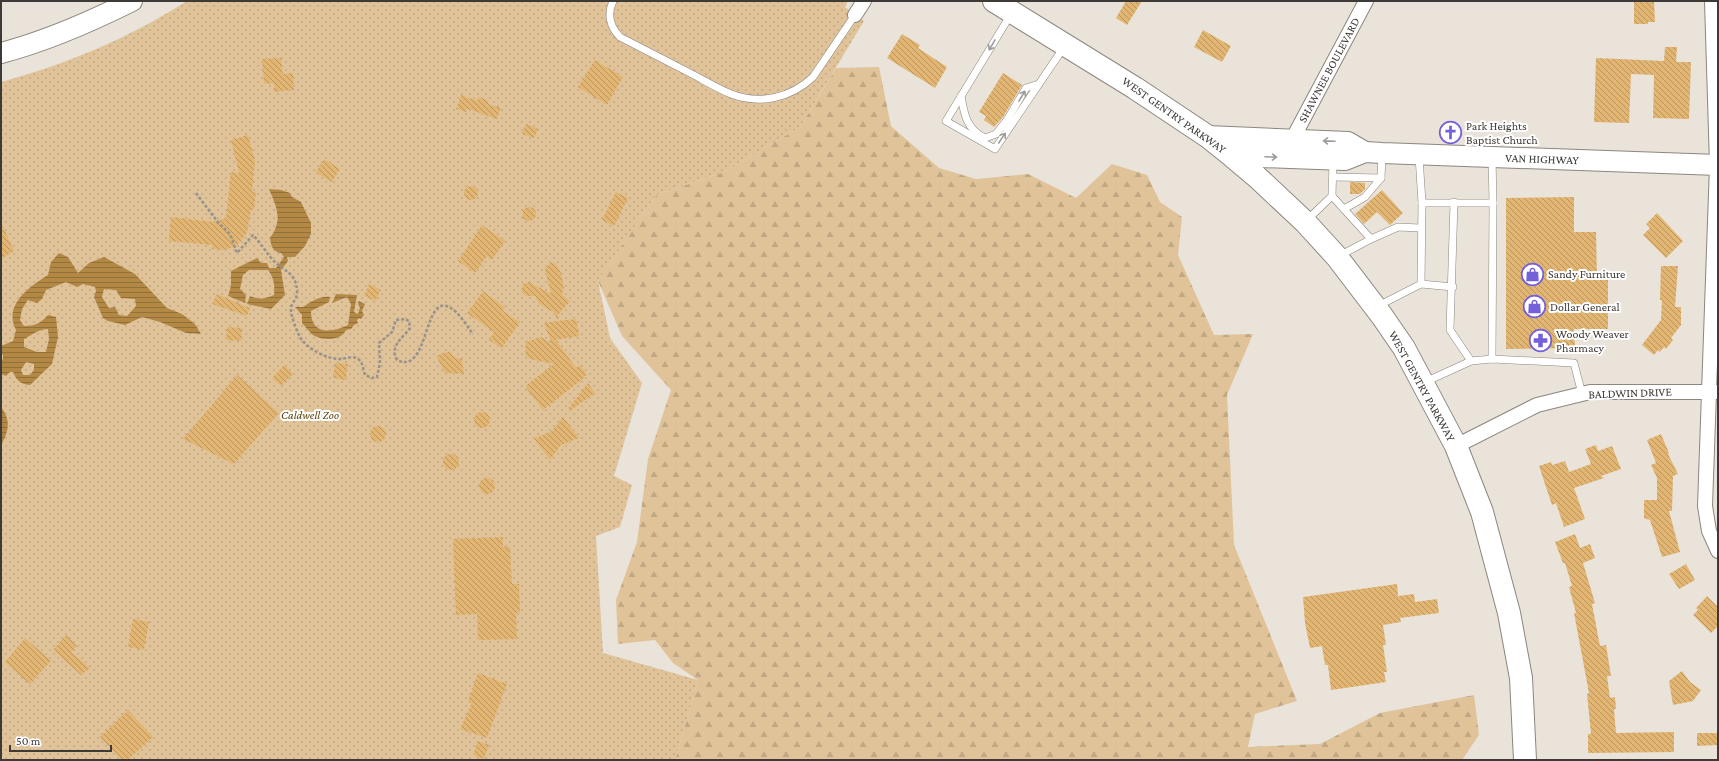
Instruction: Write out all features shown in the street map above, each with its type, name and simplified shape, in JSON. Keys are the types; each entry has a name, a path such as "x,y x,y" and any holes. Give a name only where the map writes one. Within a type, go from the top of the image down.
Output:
{"main road":[{"path":"1,53 59,34 101,17 132,1"},
{"name":"WEST GENTRY PARKWAY","path":"1003,6 1135,88 1207,136 1232,156 1258,177 1305,222 1337,257 1376,307 1404,348 1423,382 1456,446 1482,512 1509,613 1521,678 1525,760"},
{"name":"VAN HIGHWAY","path":"1207,136 1348,142 1373,152"},
{"name":"VAN HIGHWAY","path":"1232,156 1333,168 1345,160 1373,152 1717,165"}],"street":[{"path":"855,15 864,1"},
{"name":"SHAWNEE BOULEVARD","path":"1292,140 1366,1"},
{"path":"1712,1 1717,165 1714,392 1705,506 1709,530 1718,551"},
{"name":"BALDWIN DRIVE","path":"1456,446 1512,416 1537,405 1590,392 1714,392"}],"lane":[{"path":"613,1 609,14 614,32 620,37 732,94 761,99 786,95 806,84 813,77 855,15"},
{"path":"1003,6 961,96 946,121 995,149 1066,45"},
{"path":"961,96 964,113 970,126 976,134 985,138 996,134 1000,130 1026,88 1039,84"},
{"path":"1373,152 1381,178"},
{"path":"1419,154 1422,203 1420,228 1421,284"},
{"path":"1492,157 1492,359"},
{"path":"1305,222 1332,196 1333,168 1381,178"},
{"path":"1344,209 1365,197 1381,178"},
{"path":"1332,196 1372,239"},
{"path":"1454,202 1453,287 1450,330 1471,361"},
{"path":"1422,203 1493,203"},
{"path":"1337,257 1398,227 1420,228"},
{"path":"1376,307 1421,284 1453,287"},
{"path":"1423,382 1471,361 1492,359 1574,364 1582,394"}],"path":[{"path":"196,192 217,221 230,234 237,253 253,235 275,262 294,277 297,291 296,298 291,309 301,340 331,358 338,359 356,357 362,364 365,375 368,378 376,376 379,373 379,343 392,332 396,320 405,319 409,321 410,328 396,345 395,356 397,360 402,362 410,360 416,355 424,338 431,316 443,305 448,306 458,314 473,334"}],"green space":[{"name":"Caldwell Zoo","path":"187,1 848,1 845,7 864,21 800,127 724,172 656,195 598,281 610,338 642,383 614,476 632,485 620,527 596,536 603,653 698,680 675,760 1,760 1,82 50,67 97,49 143,27"},
{"path":"879,67 891,126 939,168 976,179 1028,174 1076,198 1112,164 1147,175 1160,202 1182,217 1178,255 1214,335 1253,334 1227,395 1234,545 1297,701 1255,714 1248,747 1320,744 1380,713 1474,695 1479,735 1462,760 675,760 698,680 673,663 655,640 618,644 616,600 637,542 648,459 671,390 622,336 598,281 656,195 724,172 800,127 836,68"}],"shaded area":[{"path":"269,189 281,190 290,193 292,197 301,202 311,223 311,234 305,246 295,257 287,257 288,261 281,270 285,295 271,309 247,304 250,296 262,298 274,295 274,282 268,270 249,270 243,275 240,289 246,295 245,303 228,296 231,286 231,271 257,258 261,263 267,263 269,268 276,268 284,257 281,253 274,250 271,244 270,238 274,232 278,220 276,208"},
{"path":"59,253 68,257 78,273 89,263 104,257 135,274 167,308 182,314 195,324 201,334 186,333 160,322 142,317 125,325 108,321 103,318 94,297 96,291 95,287 83,284 77,287 66,282 46,290 42,299 37,303 28,300 22,309 20,320 24,326 28,326 38,324 48,315 56,317 58,337 52,364 30,385 19,382 13,372 10,372 6,376 1,374 1,361 3,359 3,354 1,355 1,346 13,341 16,330 13,321 15,305 26,291 48,275 51,262","holes":["104,289 116,290 121,298 135,299 136,306 127,316 119,315 115,307 109,308 102,297","48,329 49,339 46,352 37,352 24,347 24,339","26,362 34,364 34,370 30,375 23,375 21,370"]},
{"path":"336,294 357,295 354,312 358,314 360,308 358,304 359,301 365,304 362,311 364,315 361,319 359,318 357,320 358,323 351,329 346,330 344,334 336,338 327,339 313,335 302,323 302,315 295,307 303,307 320,298 330,297 329,302 311,311 312,319 318,328 323,330 335,330 342,328 348,325 351,304 347,297 332,303"},
{"path":"1,407 8,421 8,426 6,435 1,445"}],"building":[{"path":"1126,1 1142,1 1127,25 1116,18"},
{"path":"1634,1 1654,1 1655,22 1648,22 1648,24 1634,24"},
{"path":"1203,30 1231,46 1222,62 1194,47"},
{"path":"902,34 920,45 918,48 947,67 935,88 887,58"},
{"path":"1665,47 1677,47 1676,62 1691,62 1689,119 1653,118 1654,75 1631,74 1629,123 1594,122 1596,58 1664,61"},
{"path":"281,58 283,74 293,73 294,90 274,92 274,83 264,84 262,59"},
{"path":"595,60 623,77 607,105 578,87"},
{"path":"1003,73 1022,85 1003,117 994,127 984,120 986,116 979,112"},
{"path":"461,95 477,101 478,97 489,101 488,104 501,108 497,119 467,109 466,112 456,109"},
{"path":"526,124 538,129 534,138 522,134"},
{"path":"248,135 255,160 252,192 256,192 254,210 251,210 247,233 234,247 223,250 212,249 212,245 169,241 171,217 214,222 226,218 231,172 239,173 231,140"},
{"path":"324,159 340,169 332,182 316,172"},
{"path":"1350,182 1365,183 1365,189 1360,194 1350,194"},
{"path":"468,186 474,186 478,190 478,196 474,200 468,200 464,196 464,190"},
{"path":"1382,190 1403,213 1390,225 1377,212 1364,224 1355,214"},
{"path":"616,192 628,198 614,226 602,220"},
{"path":"1574,197 1574,232 1596,232 1597,277 1608,277 1608,329 1574,329 1575,348 1506,349 1506,198"},
{"path":"526,207 532,207 536,211 536,217 532,221 526,221 522,217 522,211"},
{"path":"1657,213 1683,241 1666,258 1643,235 1650,228 1646,224"},
{"path":"1,222 14,251 1,259"},
{"path":"482,225 505,241 492,260 487,256 475,273 458,261"},
{"path":"550,263 554,263 558,267 561,273 564,288 562,295 570,301 558,315 557,321 555,313 539,304 535,296 526,296 521,290 523,284 529,282 551,294 545,269"},
{"path":"1661,266 1678,266 1675,307 1681,307 1681,325 1671,338 1673,340 1666,349 1664,347 1660,352 1658,350 1654,355 1642,345 1661,320"},
{"path":"369,284 381,290 375,301 364,296"},
{"path":"483,291 505,307 503,311 520,322 502,348 489,340 494,332 467,313"},
{"path":"217,294 250,308 247,316 212,304"},
{"path":"576,319 579,336 556,340 576,368 580,365 587,375 543,410 525,386 554,364 530,359 526,355 526,342 541,337 552,345 544,323"},
{"path":"227,327 242,328 241,341 226,340"},
{"path":"450,351 454,357 462,359 464,374 445,373 436,356"},
{"path":"335,363 348,364 346,380 333,378"},
{"path":"284,365 293,374 281,386 272,378"},
{"path":"237,375 279,413 234,464 183,439"},
{"path":"588,383 595,393 570,411 568,409"},
{"path":"482,412 488,414 490,420 488,426 482,428 476,426 474,420 476,414"},
{"path":"563,417 579,438 561,445 550,460 534,439 552,431"},
{"path":"378,426 385,431 386,434 381,441 378,442 371,437 370,434 375,427"},
{"path":"1661,434 1669,453 1668,454 1678,474 1673,476 1672,511 1669,511 1680,552 1662,557 1650,520 1644,518 1644,500 1657,500 1657,478 1651,465 1656,463 1647,440"},
{"path":"1596,445 1598,451 1612,446 1621,469 1601,476 1604,478 1574,488 1585,519 1564,527 1556,503 1552,505 1539,466 1551,462 1552,465 1565,461 1569,472 1591,464 1585,449"},
{"path":"451,454 458,459 459,462 454,469 451,470 444,465 443,462 448,455"},
{"path":"487,478 494,483 495,486 490,493 487,494 480,489 479,486 484,479"},
{"path":"1575,534 1580,548 1590,544 1595,558 1583,563 1595,603 1592,604 1600,646 1606,645 1611,676 1607,676 1610,698 1615,697 1616,709 1614,709 1616,733 1674,732 1674,752 1588,753 1588,734 1591,734 1587,694 1589,693 1574,613 1576,613 1569,587 1572,586 1565,563 1563,563 1555,542"},
{"path":"503,537 503,547 510,546 512,584 519,584 520,612 516,613 517,639 478,640 477,614 456,615 453,539"},
{"path":"1686,564 1695,580 1679,589 1669,574"},
{"path":"1397,584 1398,596 1414,594 1415,602 1437,599 1439,613 1400,618 1401,622 1383,625 1386,645 1383,645 1387,672 1384,672 1386,682 1331,690 1328,665 1325,665 1322,646 1310,648 1305,623 1303,597"},
{"path":"1707,596 1718,607 1718,626 1711,633 1693,615 1698,610 1696,608"},
{"path":"133,619 149,622 144,650 128,647"},
{"path":"66,635 77,646 71,652 90,668 81,675 53,650"},
{"path":"25,638 51,661 30,684 5,662"},
{"path":"1682,671 1690,682 1701,690 1693,701 1673,705 1669,681"},
{"path":"478,673 507,684 487,738 460,729 472,703 468,701"},
{"path":"128,710 153,737 128,760 122,760 100,737"},
{"path":"1697,733 1718,733 1718,745 1697,746"},
{"path":"478,741 489,745 484,759 473,755"}],"place":[{"name":"Park Heights Baptist Church","path":"1450,133"},
{"name":"Sandy Furniture","path":"1532,274"},
{"name":"Dollar General","path":"1534,307"},
{"name":"Woody Weaver Pharmacy","path":"1540,341"}]}
